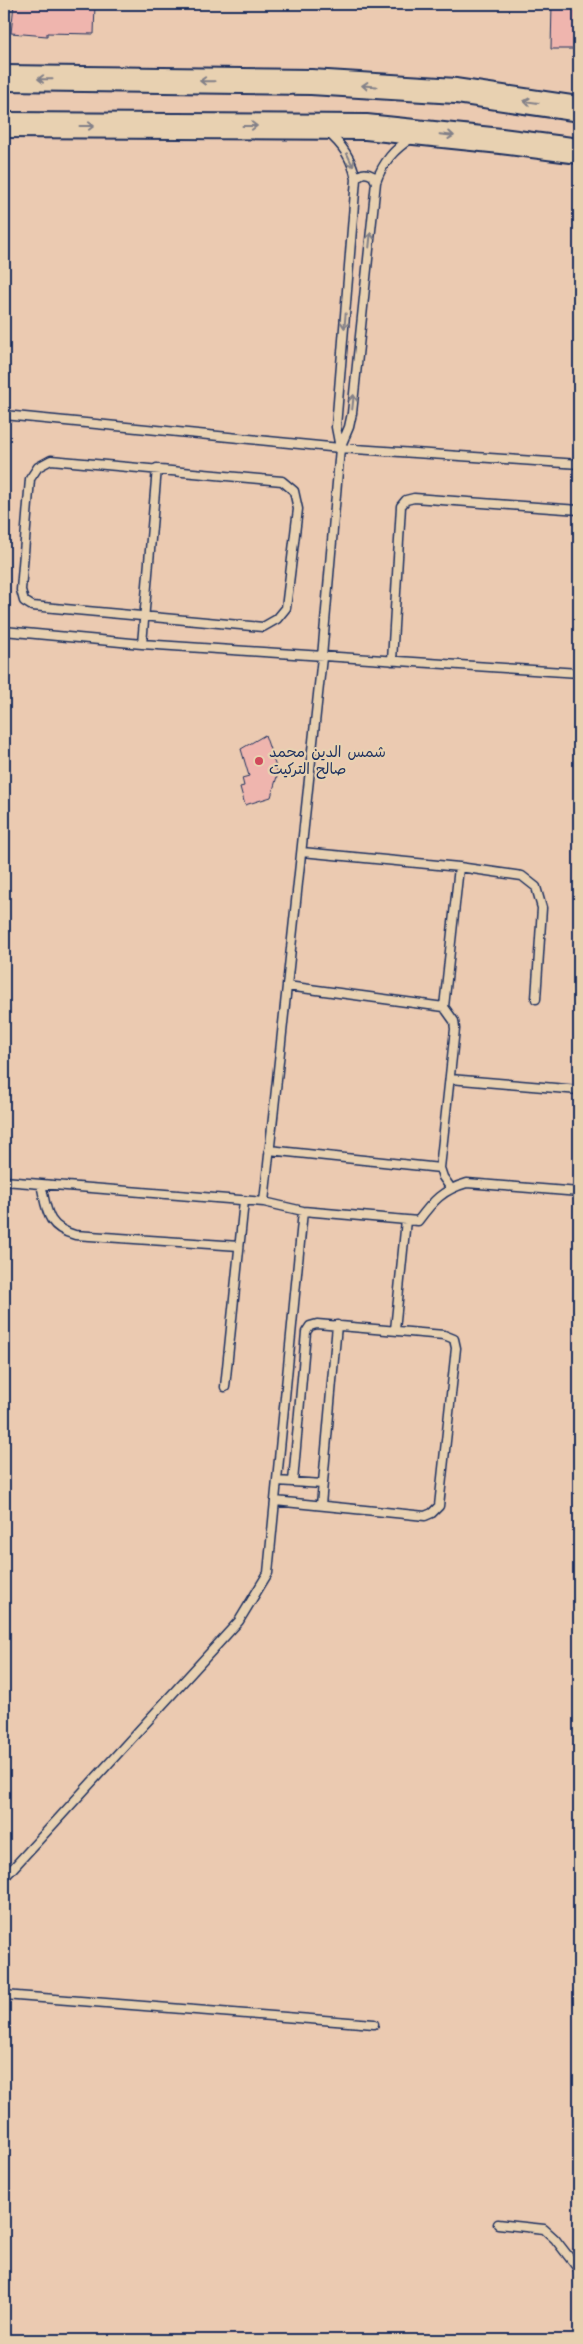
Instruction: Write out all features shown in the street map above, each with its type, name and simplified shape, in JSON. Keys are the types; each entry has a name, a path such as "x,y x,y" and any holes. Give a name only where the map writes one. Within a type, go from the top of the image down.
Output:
{"main road":[{"path":"4,78 311,82 456,91 579,109"},
{"path":"4,126 366,127 579,151"}],"lane":[{"path":"264,1202 322,657 340,448 336,427 356,179 354,166 344,149 328,132 317,126"},
{"path":"340,448 351,420 376,182 380,171 393,152 422,132"},
{"path":"356,179 362,173 366,173 373,176 376,182"},
{"path":"348,282 365,284"},
{"path":"4,415 340,448 579,464"},
{"path":"51,460 157,468 282,481 294,491 298,509 286,608 277,619 263,627 145,616 32,606 24,601 21,590 30,479 38,467 51,460"},
{"path":"142,644 157,468"},
{"path":"392,661 401,506 406,500 414,498 579,510"},
{"path":"4,631 142,644 579,673"},
{"path":"302,852 459,867 522,876 536,888 542,908 536,999"},
{"path":"450,1187 443,1177 440,1168 455,1029 454,1020 444,1007 459,867"},
{"path":"287,986 444,1007"},
{"path":"450,1079 579,1090"},
{"path":"269,1150 440,1168"},
{"path":"4,1181 264,1202 303,1211 418,1221 434,1200 450,1187 467,1183 579,1192"},
{"path":"41,1184 48,1217 67,1233 240,1246"},
{"path":"225,1387 244,1201"},
{"path":"4,1878 239,1622 268,1573 303,1211"},
{"path":"395,1330 406,1220"},
{"path":"275,1501 425,1516 432,1513 439,1506 456,1348 454,1339 444,1335 395,1330 317,1324 310,1326 306,1332 293,1482"},
{"path":"320,1505 337,1325"},
{"path":"277,1481 323,1484"},
{"path":"5,1994 374,2024"},
{"path":"498,2224 544,2229 555,2238 579,2270"}],"building":[{"path":"14,4 95,4 94,34 47,33 47,36 11,33"},
{"path":"552,4 579,4 579,49 551,49"},
{"name":"شمس الدين محمد صالح التركيت","path":"265,735 278,773 271,797 245,805 240,787 244,786 242,778 249,776 241,749"}],"place":[{"name":"شمس الدين محمد صالح التركيت","path":"259,761"}]}
